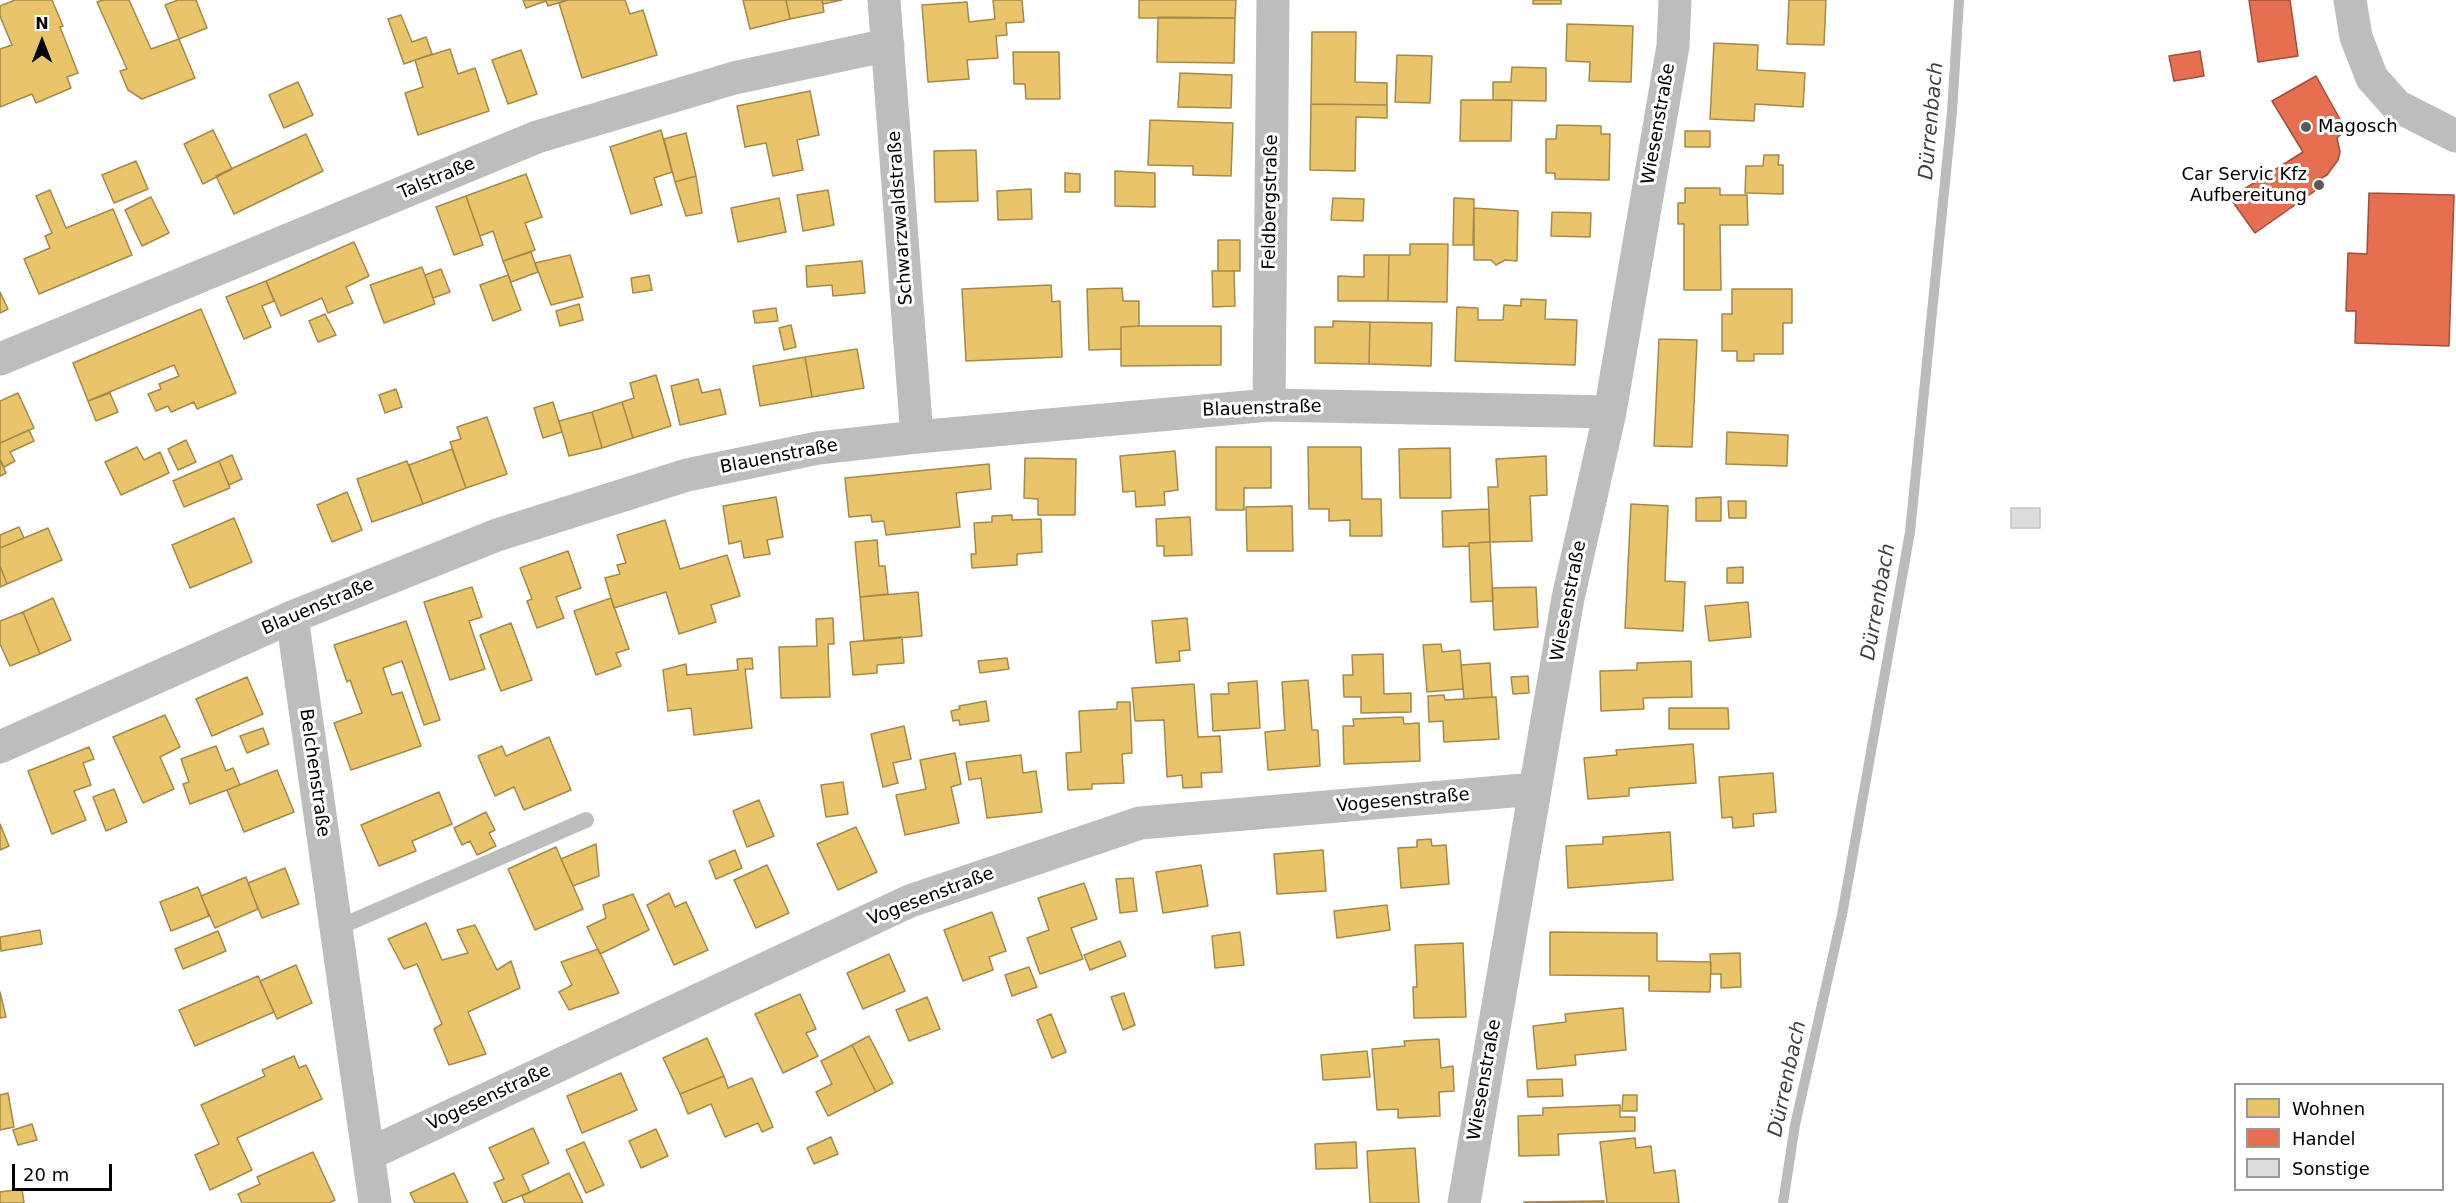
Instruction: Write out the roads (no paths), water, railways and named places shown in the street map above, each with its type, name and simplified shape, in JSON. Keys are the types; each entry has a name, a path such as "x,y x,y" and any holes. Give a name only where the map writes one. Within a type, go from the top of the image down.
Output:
{"street":[{"name":"Schwarzwaldstraße","path":"884,0 917,437"},
{"name":"Feldbergstraße","path":"1269,405 1273,0"},
{"name":"Wiesenstraße","path":"1464,1203 1568,598 1610,412 1673,46 1675,0"},
{"path":"2350,0 2356,37 2372,78 2397,106 2456,136"},
{"name":"Talstraße","path":"0,359 537,137 734,78 888,45"},
{"name":"Blauenstraße","path":"0,747 292,617 497,535 687,475 818,448 1269,405 1610,412"},
{"name":"Belchenstraße","path":"292,617 375,1203"},
{"name":"Vogesenstraße","path":"369,1154 910,901 1140,823 1534,789"}],"lane":[{"path":"337,928 586,820"}],"waterway":[{"name":"Dürrenbach","path":"1783,1203 1795,1125 1842,915 1910,532 1952,112 1959,0"}],"place":[{"name":"Magosch","path":"2306,127"},
{"name":"Car Servic Kfz Aufbereitung","path":"2319,185"}]}
